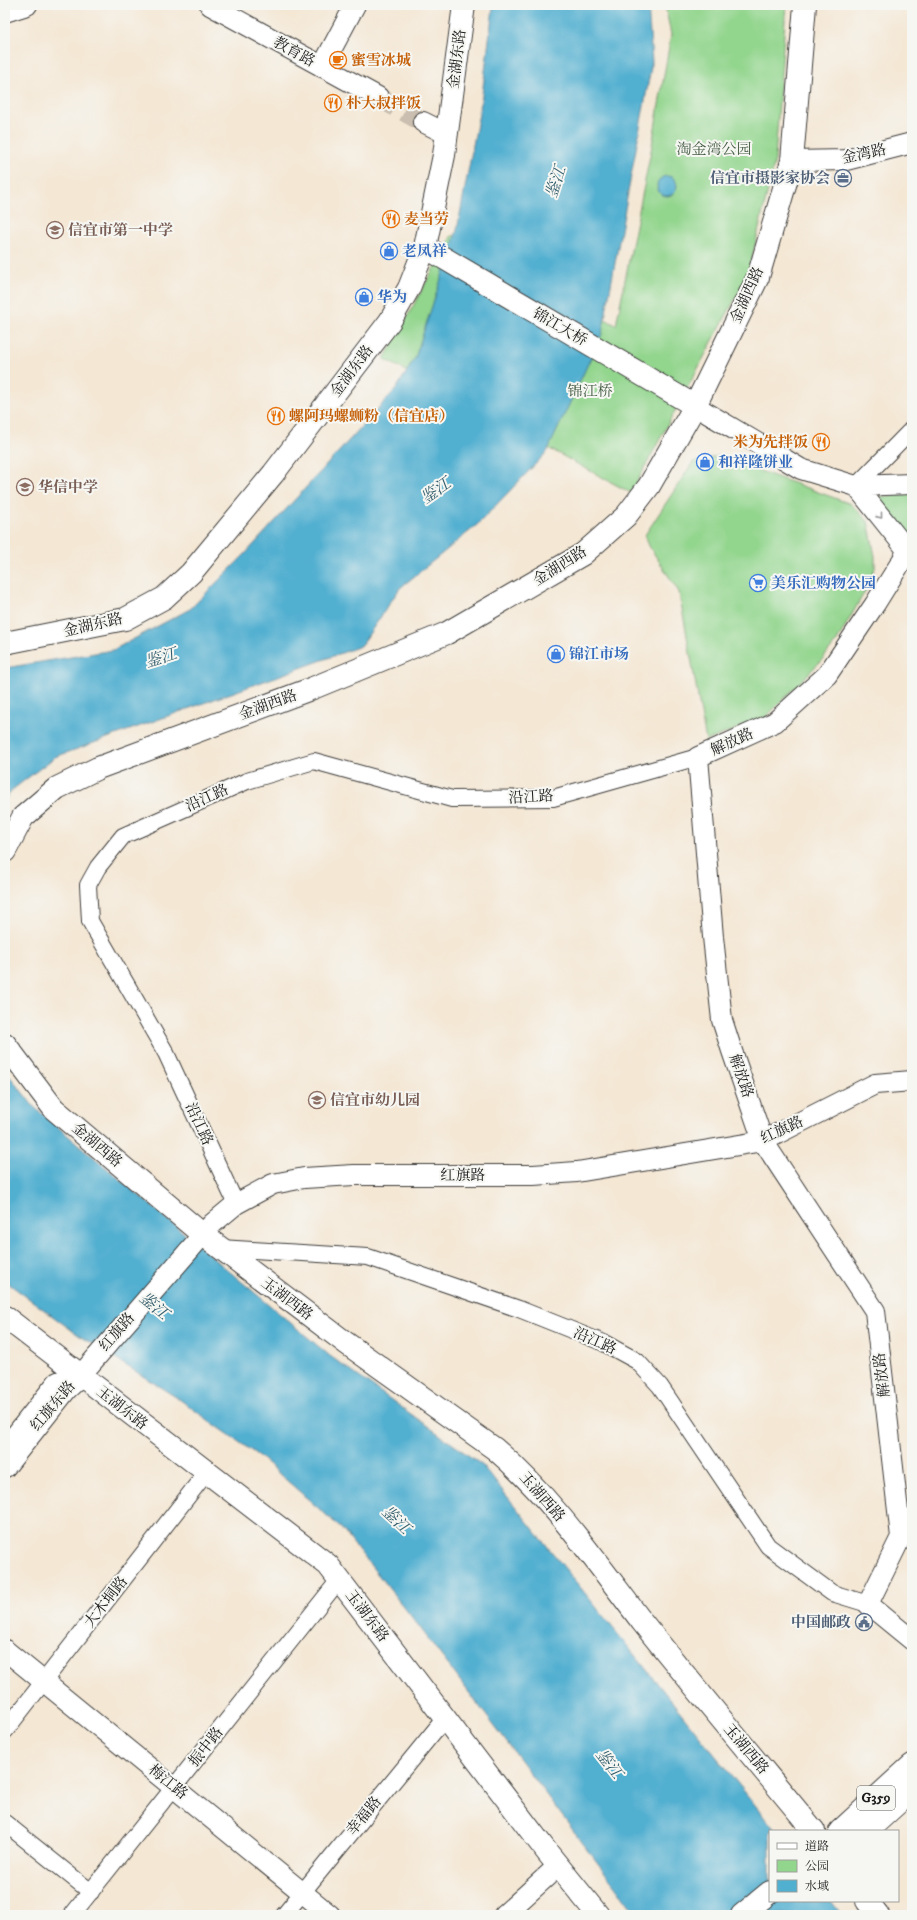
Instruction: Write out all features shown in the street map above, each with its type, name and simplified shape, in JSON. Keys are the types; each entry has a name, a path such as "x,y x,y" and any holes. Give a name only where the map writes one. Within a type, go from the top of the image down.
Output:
{"main road":[{"name":"金湖东路","path":"5,643 125,618 164,598 192,573 296,445 390,321 409,288 425,247 447,134 464,5"},
{"name":"金湖西路","path":"5,851 23,817 57,788 98,768 308,690 447,633 583,554 626,516 649,486 695,406 758,277 792,161 805,5"},
{"name":"锦江大桥","path":"425,247 695,406"},
{"name":"金湖西路","path":"5,1044 54,1109 202,1234"},
{"name":"玉湖西路","path":"202,1234 346,1343 463,1425 517,1468 566,1524 684,1675 813,1830"},
{"path":"5,1317 80,1376"},
{"name":"红旗东路","path":"5,1450 58,1383 80,1376"},
{"name":"红旗东路","path":"5,1466 66,1389 80,1376"},
{"name":"玉湖东路","path":"80,1376 328,1565 558,1866 598,1915"},
{"name":"G359","path":"841,1830 912,1765"},
{"name":"G359","path":"868,1830 912,1790"},
{"path":"742,1915 769,1893"},
{"path":"764,1915 780,1902"},
{"path":"868,1902 878,1915"}],"street":[{"path":"5,12 27,5"},
{"name":"教育路","path":"210,5 378,97"},
{"path":"322,67 318,57 346,5"},
{"path":"322,67 355,5"},
{"path":"423,122 447,134"},
{"name":"金湾路","path":"792,161 846,160 912,143"},
{"path":"695,406 801,468 856,486 912,484"},
{"path":"856,486 912,429"},
{"path":"856,486 910,550"},
{"name":"解放路","path":"868,1604 900,1537 874,1311 763,1141 722,1020 713,937 698,757 775,722 827,675 876,604 910,550"},
{"name":"沿江路","path":"236,1204 166,1053 90,921 88,885 98,867 123,836 247,781 314,761 452,799 552,798 698,757"},
{"name":"红旗路","path":"80,1376 212,1224 236,1204 273,1184 304,1178 354,1175 533,1175 577,1172 763,1141 875,1084 912,1080"},
{"name":"沿江路","path":"220,1248 368,1257 519,1309 604,1344 636,1361 660,1386 768,1546 832,1592 868,1604"},
{"name":"大木垌路","path":"5,1731 206,1473"},
{"name":"振中路","path":"72,1915 340,1580"},
{"path":"868,1604 912,1640"},
{"name":"梅江路","path":"5,1650 330,1915"},
{"name":"幸福路","path":"284,1915 445,1718"},
{"path":"5,1823 91,1892"},
{"path":"504,1915 558,1866"}],"green space":[{"path":"665,5 786,5 775,160 748,275 631,493 384,359 452,235 616,325 651,151 671,35"},
{"path":"719,456 851,504 868,521 875,556 875,568 868,586 837,641 820,662 766,717 706,741 679,592 649,546 645,535 693,462"},
{"path":"912,494 912,534 910,535 877,497"}],"water":[{"name":"鉴江","path":"492,5 648,5 652,62 602,334 547,452 477,525 400,588 361,646 55,757 12,790 5,799 5,668 113,650 190,609 246,553 396,389 415,358 457,230 481,103 493,8"},
{"path":"667,176 674,179 677,186 674,193 667,196 660,193 657,186 660,179"},
{"name":"鉴江","path":"5,1070 34,1107 330,1356 482,1465 775,1830 769,1830 769,1902 832,1902 842,1915 637,1915 418,1625 341,1528 260,1457 179,1399 81,1337 5,1281"}],"tunnel":[{"path":"378,97 423,122"}],"place":[{"name":"蜜雪冰城","path":"338,60"},
{"name":"朴大叔拌饭","path":"333,103"},
{"name":"信宜市摄影家协会","path":"843,178"},
{"name":"麦当劳","path":"391,219"},
{"name":"信宜市第一中学","path":"55,230"},
{"name":"老凤祥","path":"389,251"},
{"name":"华为","path":"364,297"},
{"name":"螺阿玛螺蛳粉（信宜店）","path":"276,416"},
{"name":"米为先拌饭","path":"821,442"},
{"name":"和祥隆饼业","path":"705,462"},
{"name":"华信中学","path":"25,487"},
{"name":"美乐汇购物公园","path":"758,583"},
{"name":"锦江市场","path":"556,654"},
{"name":"信宜市幼儿园","path":"317,1100"},
{"name":"中国邮政","path":"864,1622"}],"park label":[{"name":"淘金湾公园","path":"714,149"},
{"name":"锦江桥","path":"590,391"}]}
